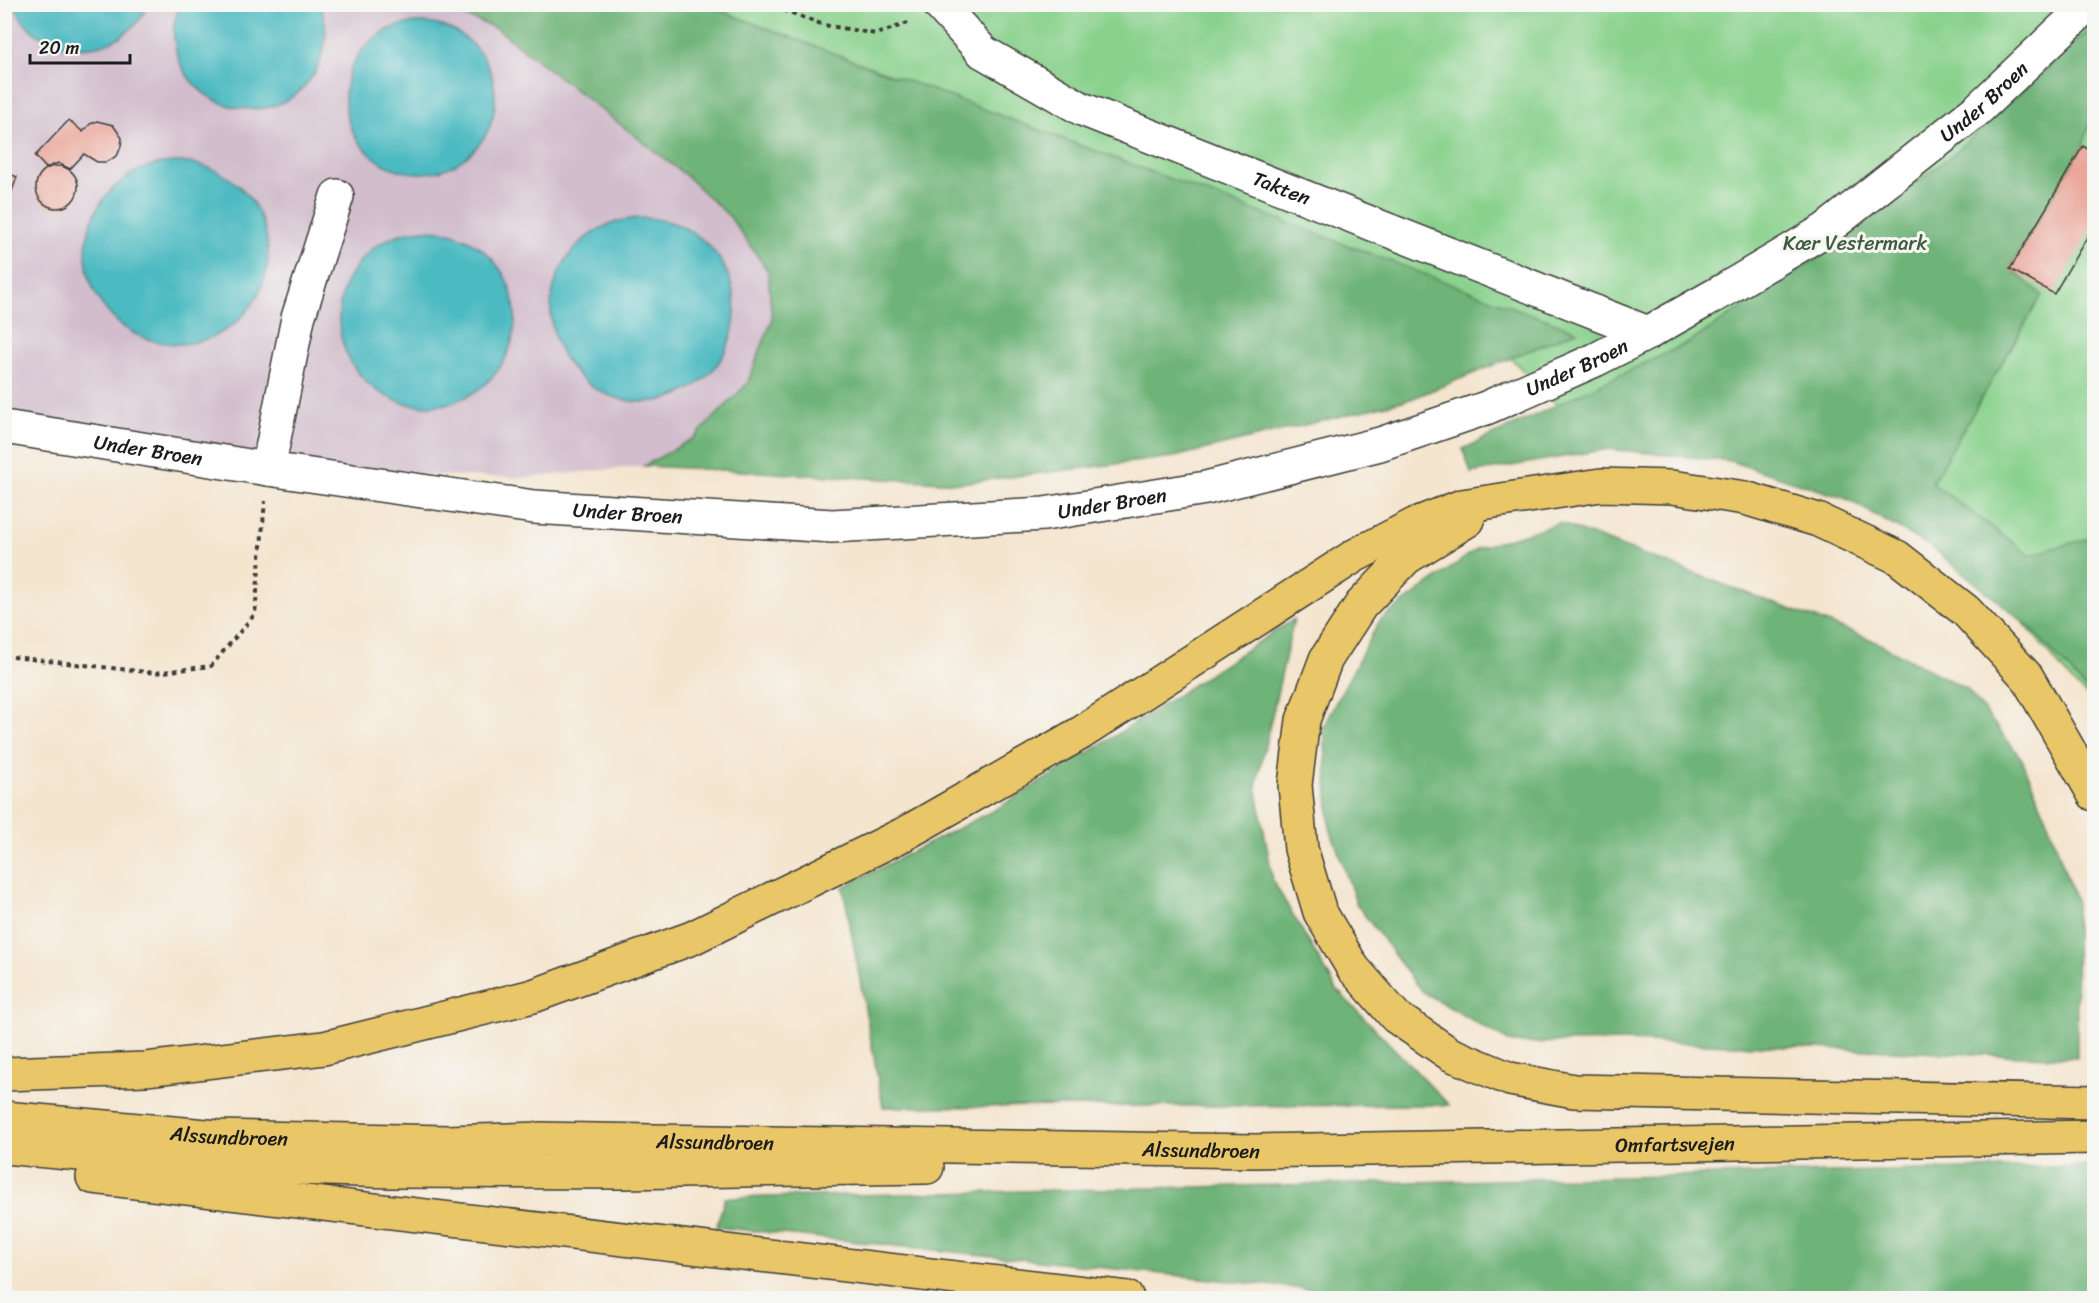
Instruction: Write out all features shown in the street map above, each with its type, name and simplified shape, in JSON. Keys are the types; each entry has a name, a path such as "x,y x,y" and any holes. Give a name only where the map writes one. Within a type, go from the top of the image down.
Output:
{"highway":[{"path":"4,1074 146,1068 324,1048 533,996 692,938 906,833 1071,739 1356,555 1416,524 1461,506 1601,485 1672,487 1745,498 1818,520 1897,557 1966,612 2027,677 2094,794"},
{"path":"1530,496 1461,523 1406,558 1360,605 1326,659 1303,720 1295,785 1301,849 1320,912 1353,968 1396,1017 1450,1054 1500,1075 1574,1091 2094,1102"},
{"name":"Alssundbroen","path":"4,1118 218,1137 447,1142 538,1139 1255,1151"},
{"name":"Omfartsvejen","path":"1255,1151 2094,1137"},
{"name":"Alssundbroen","path":"4,1147 198,1165 390,1171 610,1172 1065,1165 1255,1151"},
{"path":"4,1167 1127,1299"}],"street":[{"name":"Under Broen","path":"4,427 268,470 534,507 832,526 1044,514 1206,488 1380,444 1486,408 1594,360 1648,333 1825,230 1977,110 2089,4"},
{"name":"Takten","path":"930,10 983,52 1082,109 1648,333"},
{"path":"268,470 298,318 336,196"}],"path":[{"path":"766,4 824,25 876,34 912,22 930,10"},
{"path":"4,656 155,673 211,666 255,614 268,470"}],"shaded area":[{"path":"4,5 435,5 496,28 684,174 730,217 768,271 772,320 747,384 694,438 644,466 523,478 346,472 5,415"}],"green space":[{"path":"435,5 705,5 1577,331 1411,399 1174,457 960,483 644,466 694,438 747,384 772,320 768,271 730,217 684,174 496,28"},
{"name":"Kær Vestermark","path":"659,5 2094,5 2094,701 2074,684 1986,577 1906,518 1707,449 1593,441 1469,316"},
{"path":"2086,33 2094,40 2094,108 2083,146 2010,268 2042,295 1932,483 2030,555 2089,538 2094,541 2094,698 2031,628 1931,547 1847,499 1730,461 1608,449 1471,473 1463,449 1690,342 1833,248 1957,151"},
{"path":"1559,523 1870,639 1967,689 2022,759 2049,825 2076,903 2077,1058 1628,1041 1512,1043 1421,991 1357,905 1330,828 1324,725 1380,620 1478,548"},
{"path":"1294,619 1256,786 1273,881 1337,990 1449,1105 883,1107 843,887 1000,807 1107,741"},
{"path":"2094,1166 2094,1234 2089,1298 1391,1298 716,1227 725,1198"}],"water":[{"path":"14,5 148,5 136,23 120,37 101,45 81,48 60,45 41,37 25,24"},
{"path":"181,5 319,5 326,31 321,58 306,84 286,101 261,108 236,107 211,98 191,81 178,57 174,26"},
{"path":"420,23 449,28 462,35 473,45 483,56 490,69 495,98 490,127 483,140 473,151 462,161 449,168 420,173 391,168 378,161 367,151 357,140 350,127 345,98 350,69 357,56 367,45 378,35 391,28"},
{"path":"177,162 212,169 241,189 261,218 268,253 261,288 241,317 212,337 177,344 142,337 113,317 93,288 86,253 93,218 113,189 142,169"},
{"path":"643,218 678,225 694,233 708,245 720,259 728,275 735,310 728,345 720,361 708,375 694,387 678,395 643,402 608,395 592,387 578,375 566,361 558,345 551,310 558,275 566,259 578,245 592,233 608,225"},
{"path":"427,230 444,231 461,236 490,255 509,284 514,301 514,335 509,352 490,381 461,400 444,405 427,406 410,405 393,400 364,381 345,352 340,335 339,318 340,301 345,284 364,255 393,236 410,231"}],"building":[{"path":"69,120 83,132 90,124 97,121 113,125 122,138 118,154 105,162 97,162 84,154 70,169 58,163 46,168 35,156"},
{"path":"2083,146 2094,153 2094,225 2054,294 2010,269"},
{"path":"57,166 65,167 72,172 77,179 77,195 72,202 65,207 57,208 49,207 42,202 37,195 36,187 37,179 42,172 49,167"},
{"path":"4,172 17,177 8,202 4,201"}]}
